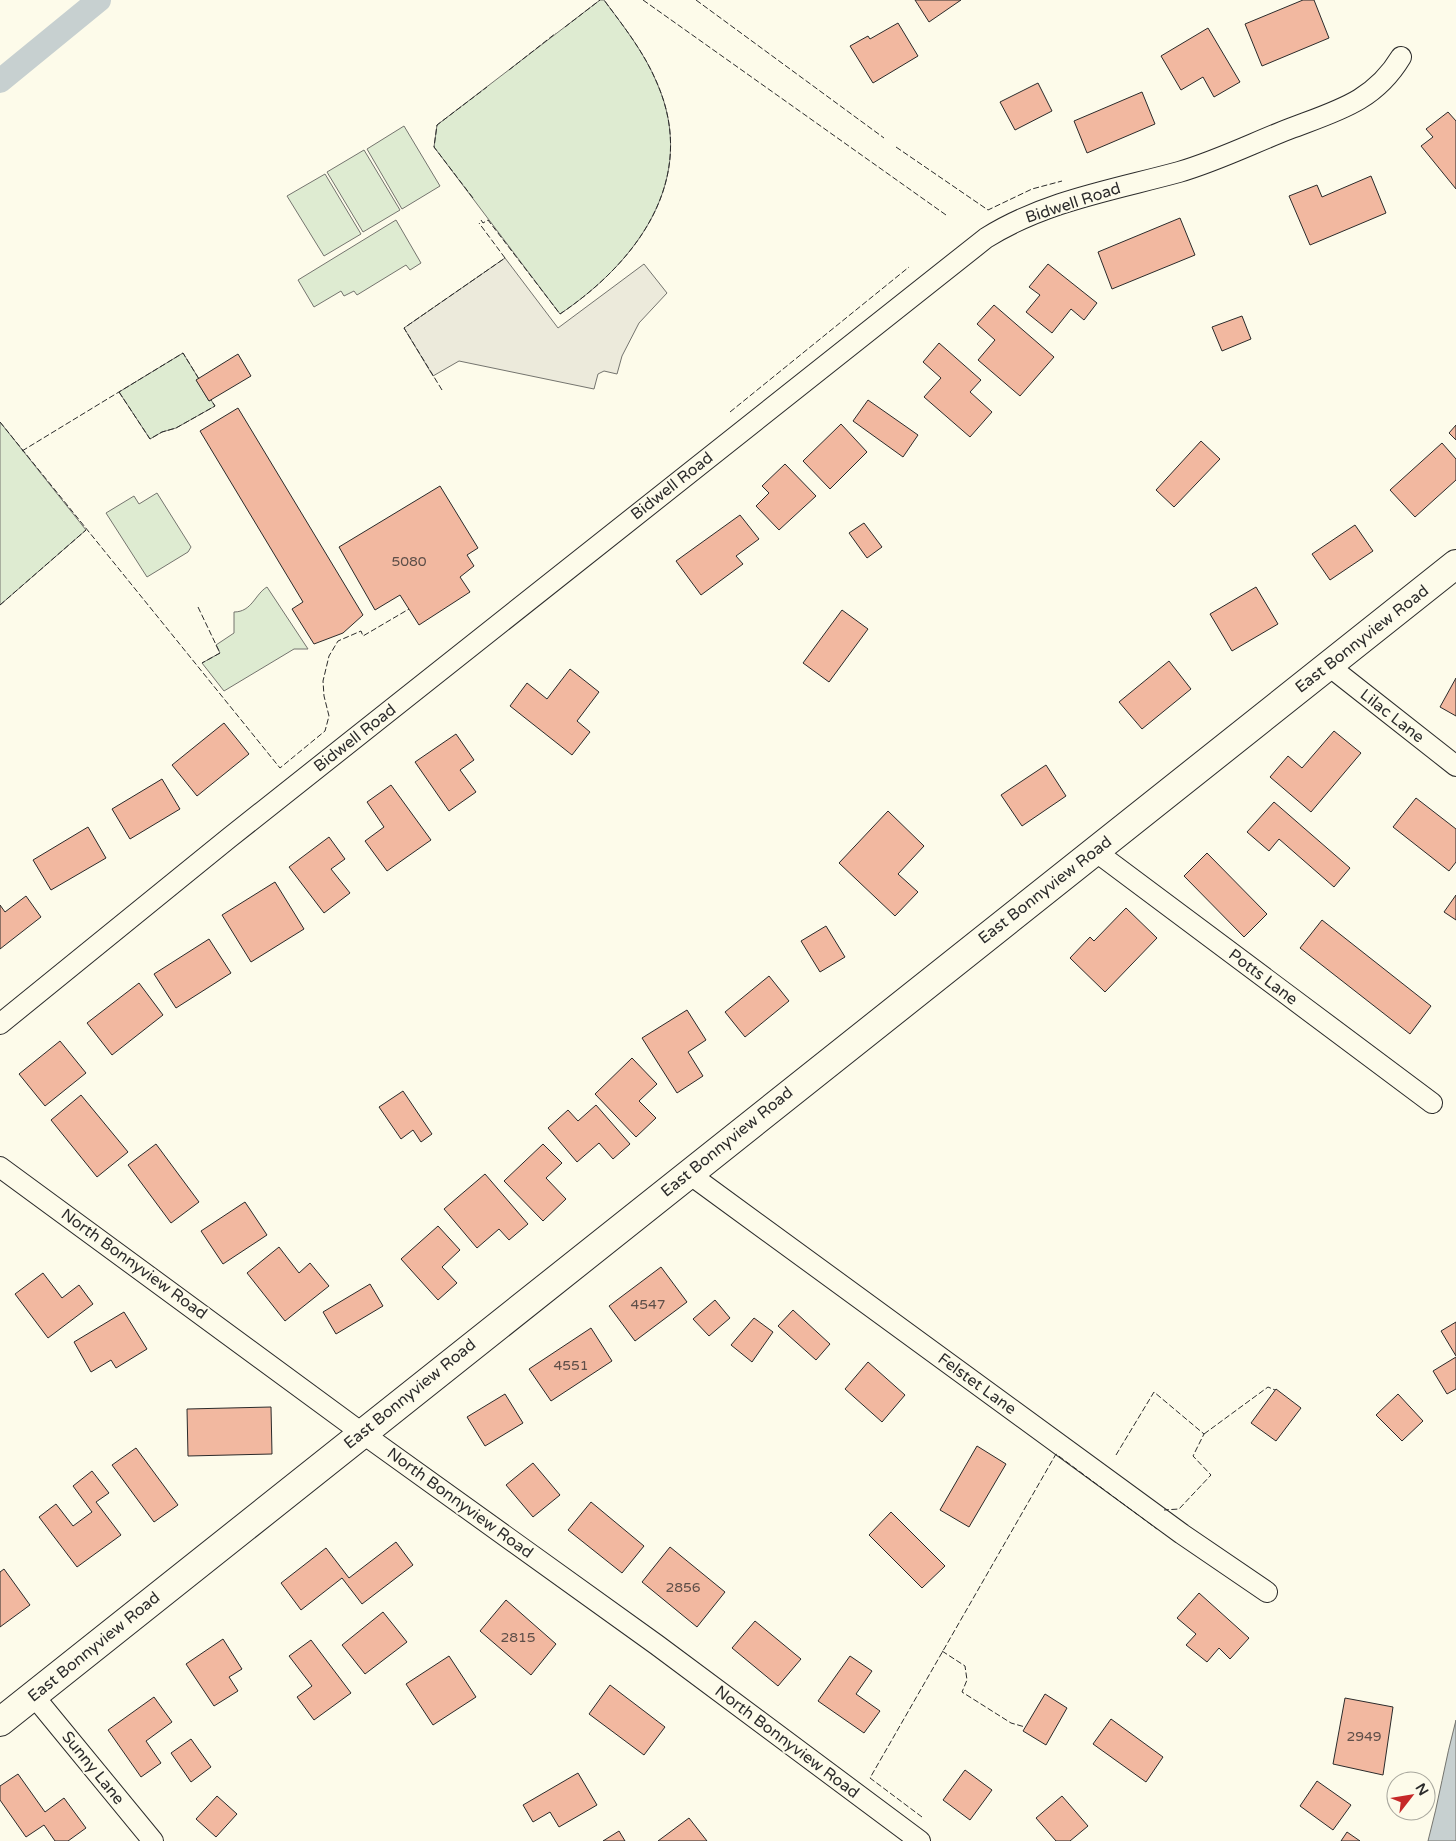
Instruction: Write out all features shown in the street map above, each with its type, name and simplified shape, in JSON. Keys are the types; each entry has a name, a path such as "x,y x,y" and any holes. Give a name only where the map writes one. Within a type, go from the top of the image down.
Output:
{"street":[{"name":"Bidwell Road","path":"0,1024 228,838 986,238 1042,209 1182,171 1338,110 1370,94 1382,85 1401,57"},
{"name":"East Bonnyview Road","path":"0,1722 1456,564"},
{"name":"Lilac Lane","path":"1329,666 1456,766"},
{"name":"Potts Lane","path":"1095,851 1432,1103"},
{"name":"North Bonnyview Road","path":"0,1167 362,1433 657,1645 920,1841"},
{"name":"Felstet Lane","path":"688,1173 1182,1534 1267,1592"},
{"name":"Sunny Lane","path":"33,1695 153,1841"}],"green space":[{"path":"600,0 604,0 626,30 652,72 668,118 670,152 665,185 653,215 636,243 614,269 588,293 560,314 434,147 437,125"},
{"path":"404,126 440,186 402,209 367,149"},
{"path":"364,150 400,210 363,232 327,172"},
{"path":"325,174 361,234 324,256 287,196"},
{"path":"396,220 421,263 410,270 406,265 357,295 354,291 344,296 341,291 314,307 298,280"},
{"path":"183,353 199,379 197,381 209,401 211,400 215,406 176,428 162,432 150,439 119,392"},
{"path":"0,422 86,530 0,605"},
{"path":"157,493 191,547 188,552 147,577 106,513 134,496 139,504"},
{"path":"267,587 308,649 294,649 224,691 202,663 220,653 216,645 234,633 234,612 249,606"}],"shaded area":[{"path":"505,258 558,328 644,264 667,293 639,323 622,356 617,374 604,371 598,374 594,389 459,361 433,376 404,328"},
{"path":"1456,1720 1456,1841 1428,1841 1433,1821 1436,1821 1436,1807"}],"building":[{"path":"915,0 961,0 929,22"},
{"path":"1303,0 1314,0 1329,38 1262,66 1245,24"},
{"path":"898,23 918,56 873,83 850,46 868,36 870,39"},
{"path":"1208,28 1240,82 1214,97 1203,77 1181,90 1161,56"},
{"path":"1038,83 1052,111 1015,130 1000,102"},
{"path":"1142,92 1155,124 1087,153 1074,121"},
{"path":"1448,112 1456,121 1456,189 1421,146 1433,137 1426,129"},
{"path":"1371,176 1386,213 1310,245 1289,196 1317,185 1322,197"},
{"path":"1180,218 1195,255 1112,289 1098,252"},
{"path":"1048,264 1097,303 1084,320 1071,309 1052,333 1026,312 1040,295 1029,287"},
{"path":"994,305 1054,357 1020,396 978,360 995,340 977,324"},
{"path":"1242,316 1251,339 1222,351 1212,327"},
{"path":"939,343 981,380 970,392 992,412 970,437 924,397 941,378 923,362"},
{"path":"238,354 251,376 209,401 196,380"},
{"path":"868,400 918,435 903,457 853,421"},
{"path":"238,408 363,615 343,633 314,644 292,609 303,602 200,431"},
{"path":"841,424 867,452 830,489 803,461"},
{"path":"1456,425 1456,440 1449,433"},
{"path":"1201,441 1220,459 1174,507 1156,490"},
{"path":"1442,443 1456,459 1456,480 1415,517 1390,490"},
{"path":"785,464 816,496 779,530 756,506 769,493 762,486"},
{"path":"440,486 478,548 467,555 474,566 460,577 470,592 419,625 400,595 375,610 339,547"},
{"path":"740,515 759,539 736,556 743,564 701,595 676,561"},
{"path":"864,523 882,547 867,558 849,533"},
{"path":"1355,525 1373,551 1330,580 1312,554"},
{"path":"1256,587 1278,624 1232,651 1210,614"},
{"path":"842,610 868,629 829,682 803,663"},
{"path":"1169,661 1191,689 1142,729 1119,702"},
{"path":"570,669 599,692 577,721 590,732 572,755 510,706 527,683 547,699"},
{"path":"1456,678 1456,716 1440,707"},
{"path":"224,723 249,754 197,796 172,765"},
{"path":"1334,731 1361,753 1311,812 1270,777 1288,756 1302,768"},
{"path":"456,734 474,760 460,770 476,792 449,811 415,762"},
{"path":"1046,765 1066,796 1022,826 1001,795"},
{"path":"162,779 180,809 130,839 112,809"},
{"path":"391,785 431,840 387,871 365,841 384,827 367,802"},
{"path":"1416,798 1456,829 1456,862 1449,871 1393,827"},
{"path":"1274,802 1350,868 1334,887 1279,839 1269,851 1247,832"},
{"path":"888,811 924,846 898,874 918,892 895,916 839,863"},
{"path":"88,827 106,858 51,890 33,860"},
{"path":"329,837 345,859 331,869 350,893 324,913 289,867"},
{"path":"1207,853 1267,914 1244,937 1184,876"},
{"path":"275,882 304,929 251,962 222,915"},
{"path":"1456,895 1456,920 1444,912"},
{"path":"26,896 41,917 0,949 0,905 5,912"},
{"path":"1126,908 1157,938 1105,992 1070,958 1090,937 1094,941"},
{"path":"1322,920 1431,1006 1410,1034 1300,948"},
{"path":"826,926 845,957 820,972 801,941"},
{"path":"209,939 231,973 176,1008 154,974"},
{"path":"769,976 789,1001 745,1037 725,1012"},
{"path":"139,983 163,1015 112,1055 87,1023"},
{"path":"687,1010 706,1040 688,1052 703,1076 677,1093 642,1038"},
{"path":"60,1041 86,1073 45,1106 19,1074"},
{"path":"632,1058 657,1084 639,1101 656,1118 636,1137 595,1094"},
{"path":"403,1091 432,1134 421,1142 413,1130 401,1139 379,1107"},
{"path":"81,1095 128,1152 97,1177 51,1120"},
{"path":"596,1105 630,1144 613,1159 599,1143 577,1162 548,1128 568,1110 578,1121"},
{"path":"156,1144 199,1202 171,1223 128,1165"},
{"path":"543,1144 562,1163 546,1178 566,1199 543,1221 504,1181"},
{"path":"485,1174 528,1224 509,1240 499,1229 477,1248 444,1209"},
{"path":"245,1202 267,1235 223,1264 201,1231"},
{"path":"438,1226 460,1250 442,1267 457,1283 438,1300 401,1259"},
{"path":"279,1247 299,1273 310,1263 329,1286 285,1321 247,1273"},
{"path":"661,1267 687,1302 635,1341 609,1306"},
{"path":"43,1273 62,1298 79,1285 93,1304 48,1338 15,1294"},
{"path":"370,1284 383,1306 336,1334 323,1312"},
{"path":"715,1300 730,1318 709,1336 693,1319"},
{"path":"793,1310 830,1344 816,1360 778,1326"},
{"path":"124,1312 147,1349 116,1368 111,1360 91,1372 74,1342"},
{"path":"754,1318 773,1332 752,1362 731,1345"},
{"path":"1456,1322 1456,1356 1441,1331"},
{"path":"591,1328 612,1361 551,1401 529,1369"},
{"path":"1456,1357 1456,1389 1447,1394 1433,1371"},
{"path":"868,1362 905,1395 882,1422 845,1389"},
{"path":"1276,1389 1301,1408 1276,1441 1251,1423"},
{"path":"505,1394 523,1423 485,1446 467,1417"},
{"path":"1398,1394 1423,1421 1402,1441 1376,1415"},
{"path":"271,1407 272,1454 188,1456 187,1409"},
{"path":"977,1446 1006,1464 969,1527 940,1510"},
{"path":"136,1448 178,1505 154,1522 112,1465"},
{"path":"533,1463 560,1495 533,1517 506,1485"},
{"path":"92,1471 109,1493 96,1502 121,1535 77,1567 39,1517 56,1504 73,1526 92,1512 73,1486"},
{"path":"591,1502 644,1546 622,1573 568,1530"},
{"path":"891,1512 945,1566 922,1588 869,1535"},
{"path":"396,1542 413,1565 362,1604 342,1578 301,1610 281,1583 326,1548 349,1578"},
{"path":"670,1547 725,1592 697,1627 642,1582"},
{"path":"4,1569 30,1605 0,1627 0,1572"},
{"path":"1199,1593 1249,1638 1230,1659 1219,1648 1207,1662 1186,1645 1196,1634 1177,1618"},
{"path":"506,1600 556,1644 531,1675 480,1631"},
{"path":"383,1612 407,1642 365,1674 342,1645"},
{"path":"755,1621 801,1659 778,1686 732,1648"},
{"path":"223,1639 242,1669 229,1677 238,1691 214,1706 186,1664"},
{"path":"311,1640 351,1693 314,1720 297,1697 312,1686 289,1656"},
{"path":"449,1656 476,1697 433,1725 406,1684"},
{"path":"850,1656 872,1671 856,1694 880,1711 864,1733 818,1701"},
{"path":"610,1685 665,1727 644,1755 589,1714"},
{"path":"1045,1694 1067,1708 1046,1745 1023,1731"},
{"path":"154,1697 172,1722 146,1741 161,1763 141,1777 108,1730"},
{"path":"1345,1698 1393,1707 1383,1775 1333,1764"},
{"path":"1111,1719 1163,1757 1146,1782 1093,1744"},
{"path":"191,1739 211,1767 191,1782 171,1753"},
{"path":"965,1770 992,1790 970,1820 943,1800"},
{"path":"578,1773 597,1805 559,1827 550,1812 533,1822 523,1805"},
{"path":"18,1774 45,1812 64,1798 86,1828 68,1841 55,1841 44,1825 26,1837 0,1800 0,1786"},
{"path":"1317,1781 1351,1805 1333,1830 1300,1806"},
{"path":"217,1796 237,1814 216,1837 196,1819"},
{"path":"1062,1796 1088,1826 1070,1841 1056,1841 1036,1818"},
{"path":"689,1818 707,1841 658,1841"},
{"path":"619,1831 625,1841 603,1841"},
{"path":"1347,1832 1360,1841 1341,1841"}],"waterway":[{"path":"0,81 99,0"}],"fence":[{"path":"565,27 600,0"},
{"path":"481,220 483,223 488,220 560,314 588,293 614,269 636,243 653,215 665,185 670,152 668,118 657,83 646,61 604,0"},
{"path":"643,0 946,215"},
{"path":"696,0 884,138"},
{"path":"509,70 556,33"},
{"path":"473,198 434,147 437,125 487,87"},
{"path":"896,147 988,210 1032,189 1062,181"},
{"path":"442,390 404,328 505,258 479,223"},
{"path":"730,412 909,267"},
{"path":"22,451 183,353 199,379"},
{"path":"119,392 150,439 162,432 176,428 215,406 211,400"},
{"path":"0,422 280,768 325,731 329,716 324,696 323,681 329,656 338,641 361,631 363,636 409,609"},
{"path":"0,605 86,530"},
{"path":"198,607 220,653 202,663"},
{"path":"1204,1434 1268,1387 1275,1390"},
{"path":"1116,1455 1154,1392 1204,1434 1193,1456 1211,1475 1179,1509 1164,1510"},
{"path":"922,1817 870,1778 1056,1454 1157,1529"},
{"path":"942,1651 965,1666 967,1680 962,1692 1011,1723 1025,1727"}]}
